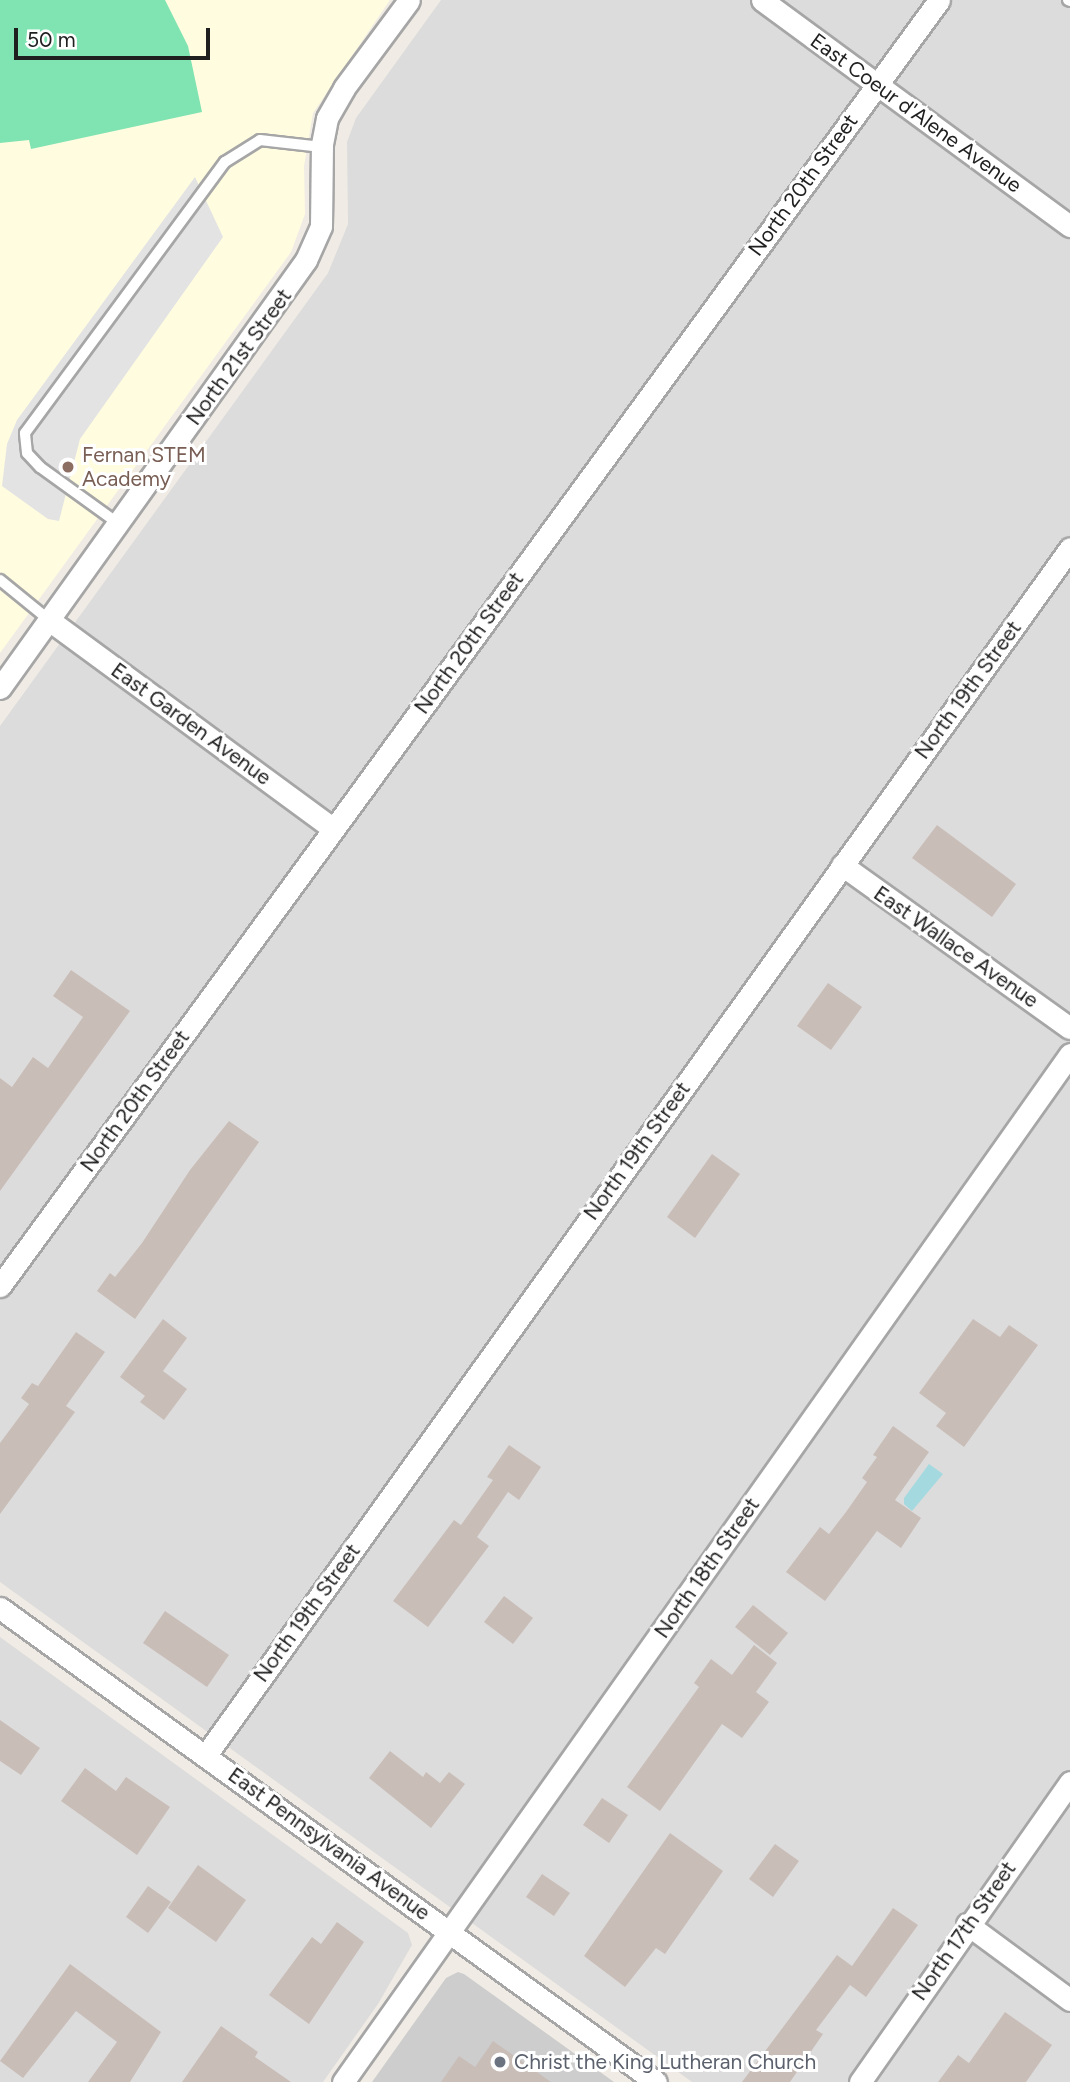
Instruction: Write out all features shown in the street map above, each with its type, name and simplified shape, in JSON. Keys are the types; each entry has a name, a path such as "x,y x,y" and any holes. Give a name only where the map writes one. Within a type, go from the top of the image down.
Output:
{"street":[{"name":"North 21st Street","path":"0,688 313,248 324,208 322,147 327,118 344,88 409,0"},
{"name":"East Coeur d'Alene Avenue","path":"762,0 1070,226"},
{"name":"North 20th Street","path":"0,1286 939,0"},
{"name":"North 19th Street","path":"206,1755 1070,548"},
{"name":"East Garden Avenue","path":"49,620 333,829"},
{"name":"East Wallace Avenue","path":"842,865 1070,1028"},
{"name":"North 18th Street","path":"343,2082 1070,1054"},
{"name":"East Pennsylvania Avenue","path":"0,1608 656,2082"},
{"name":"North 17th Street","path":"860,2082 967,1924 1070,1782"},
{"path":"967,1924 1070,2000"}],"lane":[{"path":"119,524 27,453 26,433 31,423 225,162 260,139 322,147"},
{"path":"0,580 49,620"}],"shaded area":[{"name":"Fernan STEM Academy","path":"0,0 390,0 313,113 304,166 305,214 291,252 0,653"},
{"path":"441,0 1070,0 1070,2082 692,2082 0,1582 0,726 328,273 348,224 347,142 356,118"},
{"path":"195,177 223,237 80,439 59,521 48,519 2,486 7,444 17,420"},
{"path":"0,1637 408,1933 412,1945 378,2004 323,2082 0,2082"},
{"path":"458,1972 614,2082 372,2082 446,1978"}],"green space":[{"path":"0,0 165,0 188,46 202,112 31,149 29,140 0,143"}],"water":[{"path":"929,1464 943,1474 912,1511 904,1504 904,1498"}],"building":[{"path":"937,825 1016,884 992,917 912,858"},
{"path":"71,970 130,1011 0,1191 0,1078 12,1087 33,1057 48,1068 83,1017 53,996"},
{"path":"828,983 862,1007 831,1050 797,1026"},
{"path":"229,1121 259,1142 135,1319 97,1291 110,1273 115,1277 142,1243 190,1170"},
{"path":"712,1154 740,1174 695,1238 667,1217"},
{"path":"163,1319 187,1338 163,1371 187,1389 164,1420 140,1402 145,1396 120,1377"},
{"path":"973,1319 1000,1337 1009,1325 1038,1345 964,1447 936,1426 946,1413 919,1393"},
{"path":"76,1332 105,1352 66,1406 75,1412 0,1514 0,1443 29,1404 21,1398 32,1383 38,1386"},
{"path":"893,1426 929,1452 895,1500 921,1518 901,1548 877,1531 825,1601 786,1572 820,1527 829,1534 846,1512 867,1482 862,1478 877,1457 873,1455"},
{"path":"509,1445 541,1467 519,1500 508,1492 477,1537 489,1546 428,1627 393,1601 454,1520 461,1525 493,1480 487,1477"},
{"path":"504,1596 533,1618 513,1644 484,1622"},
{"path":"753,1605 788,1633 770,1655 735,1627"},
{"path":"165,1611 229,1655 207,1687 143,1643"},
{"path":"754,1645 777,1663 756,1692 769,1702 742,1738 722,1724 660,1811 627,1787 699,1687 694,1683 711,1659 732,1675"},
{"path":"0,1720 40,1748 21,1775 0,1761"},
{"path":"390,1751 423,1777 426,1772 440,1783 449,1772 465,1784 431,1828 369,1778"},
{"path":"85,1768 116,1791 126,1777 170,1807 137,1855 61,1801"},
{"path":"602,1798 628,1815 609,1843 583,1825"},
{"path":"670,1833 723,1871 665,1954 656,1948 625,1987 584,1956"},
{"path":"775,1844 799,1861 773,1897 749,1879"},
{"path":"198,1865 246,1900 216,1942 168,1908"},
{"path":"542,1874 570,1893 554,1916 526,1897"},
{"path":"148,1886 171,1902 148,1933 126,1917"},
{"path":"893,1908 918,1925 866,1997 850,1985 816,2030 823,2034 790,2082 742,2082 837,1955 852,1966"},
{"path":"337,1922 364,1942 309,2024 269,1995 312,1937 321,1944"},
{"path":"70,1964 161,2032 130,2082 88,2082 117,2042 76,2011 23,2078 0,2061"},
{"path":"1005,2012 1052,2045 1026,2082 938,2082 958,2055 969,2063"},
{"path":"221,2026 258,2052 255,2057 291,2082 182,2082"},
{"name":"Christ the King Lutheran Church","path":"493,2041 551,2082 441,2082 459,2056 475,2067"}],"place":[{"name":"Fernan STEM Academy","path":"68,467"},
{"name":"Christ the King Lutheran Church","path":"500,2062"}]}
